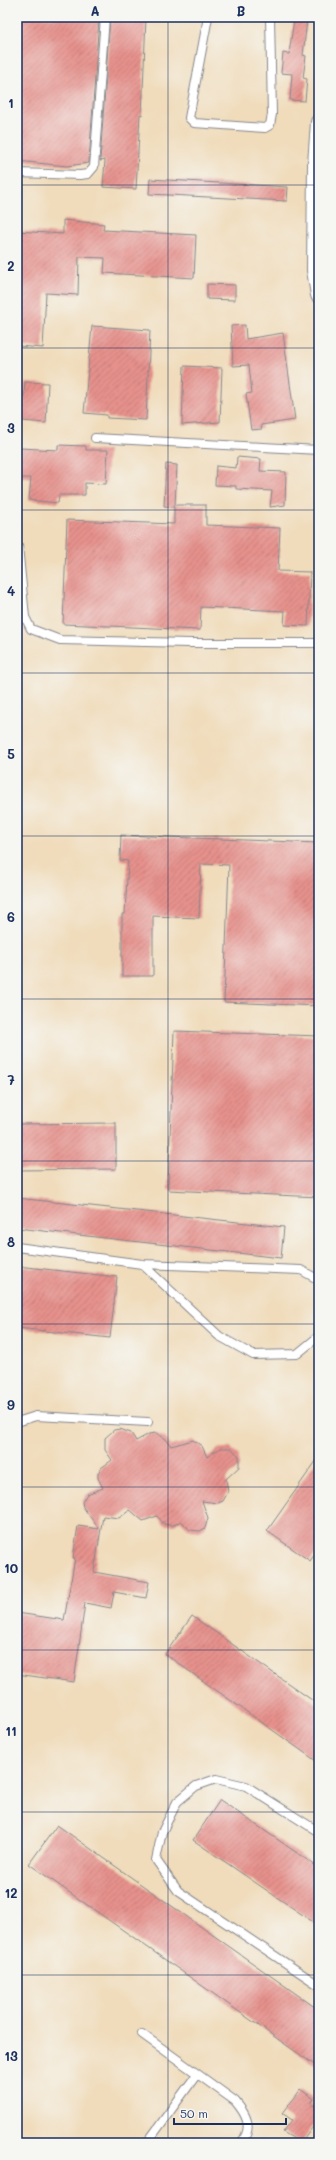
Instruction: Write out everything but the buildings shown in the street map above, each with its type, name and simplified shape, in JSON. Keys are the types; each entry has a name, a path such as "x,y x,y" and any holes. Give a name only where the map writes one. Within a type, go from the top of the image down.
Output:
{"street":[{"path":"319,122 315,270 319,295"}],"lane":[{"path":"17,173 80,175 88,174 94,167 105,17"},
{"path":"208,17 189,118 194,123 265,128 270,125 272,114 270,17"},
{"path":"95,438 319,450"},
{"path":"18,546 25,617 31,629 60,640 189,643 319,643"},
{"path":"17,1247 142,1264 301,1270 319,1280"},
{"path":"142,1264 219,1336 253,1356 297,1354 319,1336"},
{"path":"17,1422 36,1416 148,1422"},
{"path":"317,1984 178,1891 156,1860 162,1832 177,1802 196,1786 216,1779 246,1786 319,1832"},
{"path":"142,2034 235,2101 246,2114 248,2125 245,2138 241,2143"},
{"path":"147,2143 197,2074"}]}
